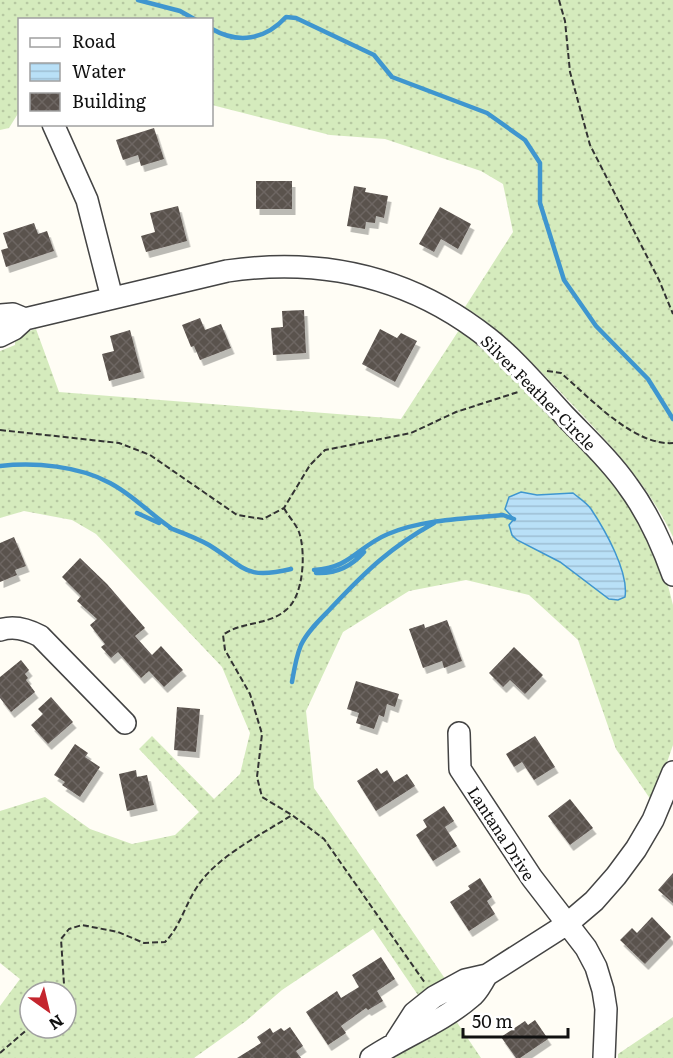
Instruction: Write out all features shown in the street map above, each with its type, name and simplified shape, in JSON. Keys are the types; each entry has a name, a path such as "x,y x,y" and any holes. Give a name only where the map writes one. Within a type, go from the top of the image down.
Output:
{"street":[{"path":"54,126 87,200 112,298"},
{"name":"Silver Feather Circle","path":"0,336 14,329 25,319 227,271 255,267 299,266 355,273 401,288 428,299 462,318 489,338 612,465 647,515 662,545 673,575"},
{"path":"0,315 13,314 25,319"},
{"path":"0,630 17,628 30,623 125,723"},
{"name":"Lantana Drive","path":"459,733 460,768 532,878 586,948 596,967 606,1009 604,1058"},
{"path":"396,1041 414,1012 434,997 465,980 487,975 567,924 594,901 636,849 653,820 673,772"},
{"path":"371,1058 396,1041 435,1023 473,996 487,975"}],"path":[{"path":"560,0 565,21 570,72 590,145 659,280 673,314"},
{"path":"0,430 119,443 150,455 237,515 263,519 284,508 310,465 325,450 411,433 456,412 537,386 546,371 561,373 634,434 661,444 673,443"},
{"path":"284,508 299,532 304,566 296,599 286,611 256,624 232,627 223,635 225,650 250,694 262,734 257,777 262,797 292,815 324,839 434,997"},
{"path":"64,980 61,939 69,929 82,925 118,932 144,943 165,942 173,934 197,887 214,866 292,815"},
{"path":"0,1053 18,1038"}],"green space":[{"path":"0,0 673,0 673,537 663,517 639,481 598,431 519,350 465,307 513,232 503,184 481,171 385,139 330,135 213,105 213,18 18,18 18,114 9,128 0,130"},
{"path":"461,327 487,348 532,392 624,493 664,570 673,605 673,745 653,803 616,749 578,640 529,595 466,580 409,591 343,632 306,711 314,788 448,983 422,1001 373,929 282,990 246,1021 194,1058 0,1058 0,1006 18,982 18,1040 78,1040 78,980 19,980 0,963 0,811 45,797 90,829 132,844 175,835 199,812 139,749 152,736 214,799 240,774 250,733 222,667 96,534 72,520 24,511 0,518 0,351 15,345 16,335 36,329 59,392 401,419"},
{"path":"673,1017 673,1058 618,1058 618,1054"},
{"path":"454,1018 481,1058 394,1058"}],"water":[{"path":"521,492 537,495 573,493 591,509 620,564 625,597 618,600 609,599 560,562 517,540 512,535 509,525 514,519 505,509 509,497"}],"building":[{"path":"154,128 164,159 141,166 138,155 123,160 116,140"},
{"path":"256,181 292,181 292,209 256,209"},
{"path":"354,186 366,188 365,192 388,196 384,218 376,216 375,223 366,222 365,229 347,226"},
{"path":"178,206 187,241 146,252 141,236 155,232 150,213"},
{"path":"440,207 471,224 458,249 441,239 434,252 419,244"},
{"path":"34,223 38,234 47,231 54,251 6,267 1,250 8,248 3,233"},
{"path":"304,310 306,353 273,355 271,328 283,327 282,311"},
{"path":"200,318 205,330 221,324 231,348 200,360 194,346 191,347 182,325"},
{"path":"380,329 397,338 401,333 417,341 395,382 362,364"},
{"path":"130,330 141,372 109,381 102,354 114,351 110,336"},
{"path":"14,537 26,566 15,570 17,575 0,582 0,543"},
{"path":"80,558 107,584 145,628 135,636 152,655 161,646 183,670 164,687 149,671 141,678 118,652 111,658 101,647 105,644 90,625 97,619 77,601 81,596 62,577"},
{"path":"447,620 462,661 444,668 442,661 423,668 409,629 424,624 425,628"},
{"path":"514,647 543,675 525,694 510,680 503,687 489,673"},
{"path":"21,660 29,670 25,674 28,678 26,680 35,692 11,712 0,698 0,677"},
{"path":"356,681 399,694 395,707 387,704 384,717 379,715 374,729 356,723 359,713 347,709"},
{"path":"51,697 73,722 48,744 31,725 43,714 38,709"},
{"path":"177,707 200,709 196,752 174,750"},
{"path":"535,736 555,767 534,780 522,762 514,767 506,754"},
{"path":"75,744 88,753 85,757 100,767 80,797 62,785 65,782 54,775"},
{"path":"377,768 381,774 387,770 394,782 407,774 415,786 376,811 357,781"},
{"path":"136,770 137,777 147,775 154,805 127,811 119,774"},
{"path":"570,799 593,828 570,845 548,816"},
{"path":"444,806 454,821 445,827 457,846 433,861 416,835 427,827 423,820"},
{"path":"673,873 673,903 658,890"},
{"path":"480,878 492,897 487,901 495,914 469,931 450,902 470,889 468,886"},
{"path":"652,917 671,937 645,964 620,940 632,928 637,933"},
{"path":"381,957 395,979 377,991 383,1001 368,1010 366,1008 341,1026 346,1033 328,1045 306,1012 337,991 341,998 359,987 352,975"},
{"path":"535,1020 548,1039 520,1058 516,1058 501,1037 525,1021 528,1025"},
{"path":"290,1027 303,1046 296,1051 301,1058 237,1058 261,1043 257,1037 270,1028 273,1033 281,1028 284,1031"}],"waterway":[{"path":"138,0 180,11 192,18"},
{"path":"213,30 232,37 251,37 269,31 286,17 296,18 374,55 392,77 487,113 525,140 540,163 540,203 564,280 596,326 648,379 673,419"},
{"path":"0,466 42,465 71,469 98,477 126,493 171,528"},
{"path":"137,513 159,523"},
{"path":"314,570 346,561 377,539 415,525 503,515 514,519"},
{"path":"292,682 296,659 307,634 380,560 434,523"},
{"path":"170,528 204,542 247,570 264,573 291,569"},
{"path":"316,573 343,568 354,562 364,552"}]}
